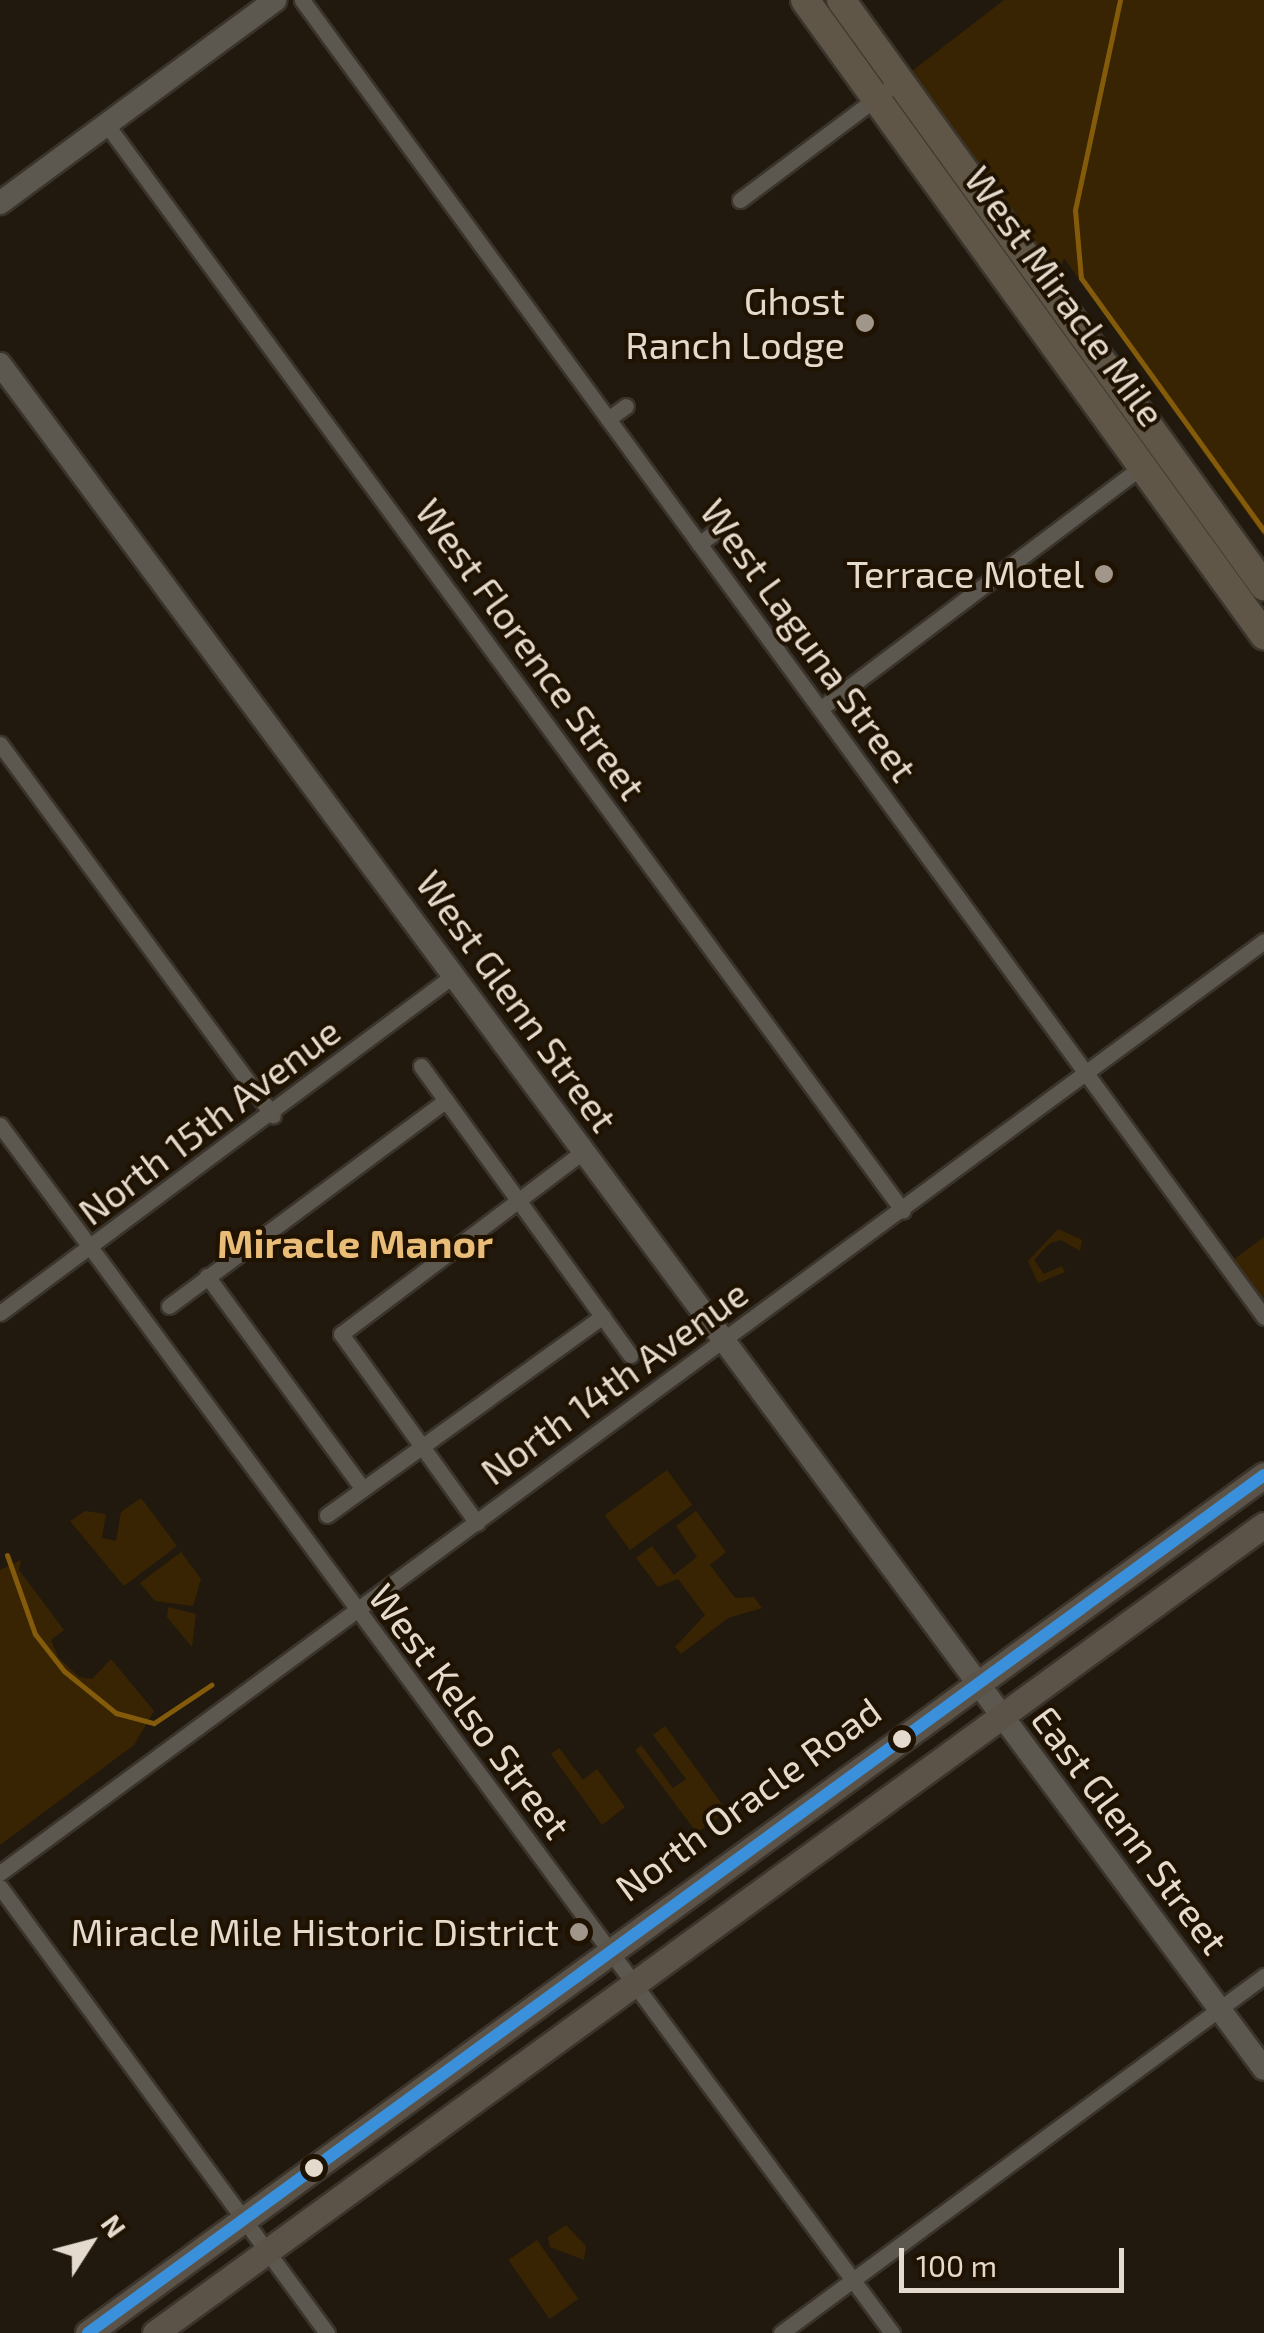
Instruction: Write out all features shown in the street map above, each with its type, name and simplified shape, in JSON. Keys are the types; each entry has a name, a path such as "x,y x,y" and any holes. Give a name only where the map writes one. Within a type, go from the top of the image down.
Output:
{"highway":[{"name":"West Miracle Mile","path":"805,0 1264,635"},
{"name":"West Miracle Mile","path":"841,0 1264,586"}],"main road":[{"name":"North Oracle Road","path":"88,2333 607,1949 1264,1475"},
{"name":"North Oracle Road","path":"155,2333 631,1982 1264,1525"}],"street":[{"path":"0,203 276,0"},
{"name":"West Laguna Street","path":"302,0 1264,1317"},
{"path":"740,200 899,81"},
{"name":"West Florence Street","path":"107,125 903,1211"},
{"name":"West Glenn Street","path":"0,364 976,1680"},
{"path":"608,419 626,406"},
{"path":"820,709 1165,449"},
{"path":"699,544 716,532"},
{"path":"0,744 274,1116"},
{"name":"North 14th Avenue","path":"0,1874 358,1614 1264,942"},
{"name":"North 15th Avenue","path":"0,1313 274,1116 454,975"},
{"path":"421,1066 630,1355"},
{"path":"168,1306 446,1100"},
{"name":"West Kelso Street","path":"0,1125 892,2333"},
{"path":"477,1524 341,1334 584,1151"},
{"path":"208,1276 363,1489"},
{"path":"327,1515 603,1316"},
{"name":"East Glenn Street","path":"976,1680 1264,2069"},
{"path":"0,1887 326,2333"},
{"path":"781,2333 1264,1976"}],"shaded area":[{"path":"1004,0 1264,0 1264,537 1064,258 1053,294 899,81"},
{"path":"1058,1229 1082,1240 1080,1251 1061,1240 1050,1243 1034,1260 1044,1274 1062,1266 1065,1272 1038,1283 1028,1261"},
{"path":"1264,1237 1264,1317 1226,1265"},
{"path":"667,1470 692,1505 630,1550 605,1515"},
{"path":"141,1498 177,1546 124,1586 70,1521 85,1511 106,1514 102,1538 116,1541 121,1512"},
{"path":"696,1511 726,1552 710,1565 735,1598 754,1597 762,1608 728,1618 681,1654 675,1647 705,1615 678,1579 658,1587 636,1558 652,1546 674,1575 697,1557 676,1526"},
{"path":"181,1552 201,1579 193,1606 155,1601 140,1583"},
{"path":"21,1560 19,1570 64,1630 51,1640 58,1657 79,1677 92,1679 111,1659 154,1711 134,1745 0,1845 0,1570"},
{"path":"168,1607 196,1614 192,1647 167,1617"},
{"path":"665,1726 727,1811 697,1833 635,1750 641,1745 673,1788 686,1779 653,1735"},
{"path":"559,1748 583,1780 597,1769 625,1807 602,1825 551,1754"},
{"path":"566,2225 586,2246 584,2260 550,2247 548,2237"},
{"path":"537,2240 578,2299 550,2319 508,2260"}],"waterway":[{"path":"1120,0 1075,210 1081,278 1264,531"},
{"path":"7,1555 35,1634 64,1671 116,1713 154,1723 211,1685"}],"transit line":[{"path":"88,2333 1264,1475"}],"place":[{"name":"Ghost Ranch Lodge","path":"865,323"},
{"name":"Terrace Motel","path":"1104,574"},
{"name":"Miracle Mile Historic District","path":"579,1932"}],"district":[{"name":"Miracle Manor","path":"355,1242"}]}
